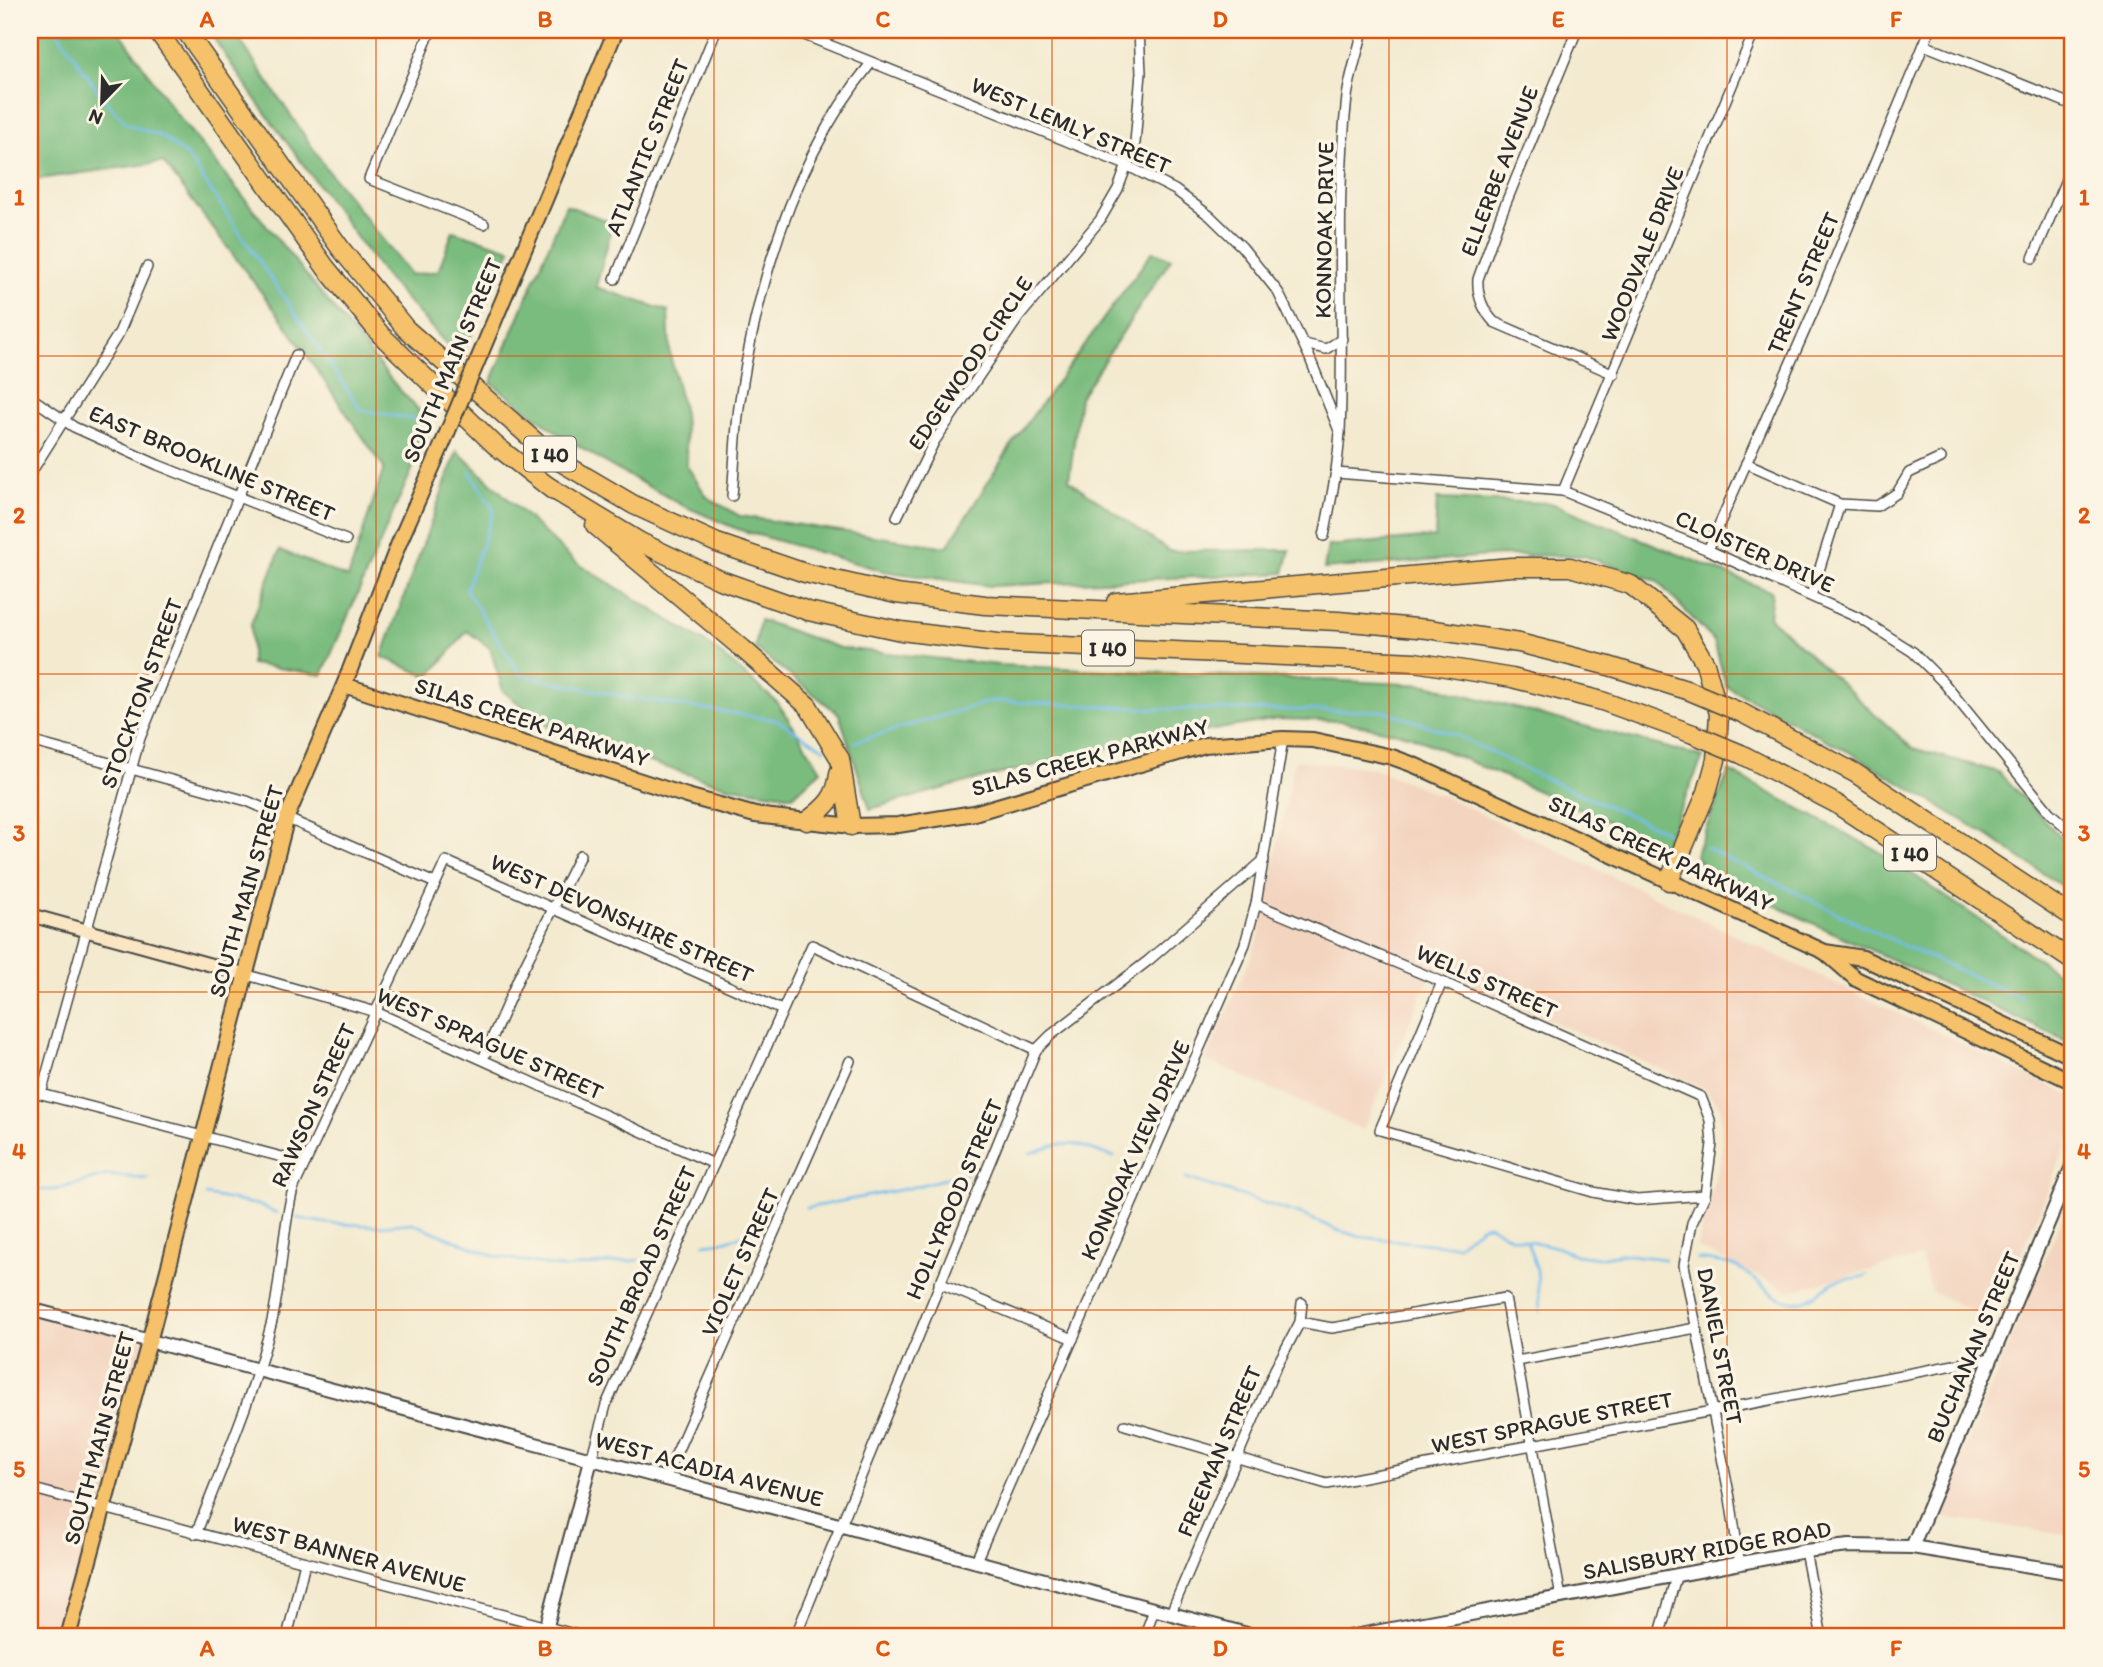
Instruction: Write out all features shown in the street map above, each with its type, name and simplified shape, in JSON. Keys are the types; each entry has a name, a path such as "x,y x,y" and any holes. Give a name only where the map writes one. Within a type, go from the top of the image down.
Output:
{"highway":[{"name":"I 40","path":"157,30 326,268 381,335 495,445 546,485 640,542 720,580 808,611 901,631 998,643 1415,662 1512,678 1602,701 1741,754 1835,803 2073,961"},
{"name":"I 40","path":"188,30 205,59 341,249 406,329 554,458 634,505 717,543 805,573 896,594 985,605 1338,621 1428,629 1519,643 1609,666 1690,691 1742,713 1855,773 2073,917"},
{"path":"546,485 808,706 840,759 851,826"},
{"path":"1048,608 1511,567 1570,567 1631,585 1685,629 1705,663 1719,714 1716,760 1707,792 1669,881"},
{"path":"807,821 829,804 837,789 840,759"}],"main road":[{"name":"SOUTH MAIN STREET","path":"68,1637 149,1342 287,817 344,685 399,542 442,446 616,30"},
{"name":"SILAS CREEK PARKWAY","path":"344,685 687,796 755,815 851,826 898,825 974,813 1205,745 1283,739 1313,740 1392,757 1825,952 1863,958 2073,1057"},
{"path":"30,915 244,974"},
{"name":"SILAS CREEK PARKWAY","path":"1825,952 1856,979 2073,1082"}],"street":[{"path":"431,30 369,179 484,224"},
{"name":"ATLANTIC STREET","path":"615,279 716,30"},
{"name":"WEST LEMLY STREET","path":"792,30 1126,165 1175,190 1210,216 1242,247 1278,292 1304,344 1340,433"},
{"name":"EDGEWOOD CIRCLE","path":"897,517 934,442 1018,317 1100,220 1118,189 1135,143 1141,73 1139,30"},
{"name":"KONNOAK DRIVE","path":"1324,536 1336,473 1340,433 1341,183 1348,95 1363,30"},
{"name":"ELLERBE AVENUE","path":"1577,30 1501,215 1478,279 1478,289 1486,312 1494,322 1614,374"},
{"name":"WOODVALE DRIVE","path":"1563,491 1755,30"},
{"name":"TRENT STREET","path":"1708,550 1813,312 1930,30"},
{"path":"1924,45 2073,105"},
{"path":"733,496 739,403 753,329 788,203 816,145 849,89 871,63"},
{"path":"2033,258 2073,163"},
{"path":"30,474 119,333 147,267"},
{"path":"1304,344 1326,349 1342,339"},
{"name":"STOCKTON STREET","path":"41,1094 131,767 159,689 296,355"},
{"name":"EAST BROOKLINE STREET","path":"30,397 74,427 158,465 346,540"},
{"path":"1746,463 1839,508 1877,506 1897,493 1909,473 1941,458"},
{"name":"CLOISTER DRIVE","path":"1336,473 1563,491 1708,550 1861,620 1913,652 1944,683 2050,813 2073,833"},
{"path":"1811,596 1839,508"},
{"name":"KONNOAK VIEW DRIVE","path":"975,1563 1245,944 1256,904 1283,739"},
{"path":"30,741 247,801 435,883"},
{"path":"483,1059 518,979 580,855"},
{"name":"HOLLYROOD STREET","path":"795,1637 1036,1050 1051,1035 1149,960 1264,860"},
{"name":"RAWSON STREET","path":"196,1534 258,1371 279,1287 287,1215 293,1189 446,861"},
{"name":"WEST DEVONSHIRE STREET","path":"446,861 782,1010"},
{"name":"WELLS STREET","path":"1256,904 1442,982 1701,1097"},
{"name":"SOUTH BROAD STREET","path":"546,1632 606,1405 811,945 1036,1050"},
{"name":"WEST SPRAGUE STREET","path":"244,974 376,1012 714,1164"},
{"path":"1442,982 1380,1130 1593,1192 1637,1200 1705,1195"},
{"name":"VIOLET STREET","path":"665,1479 850,1061"},
{"path":"30,1091 305,1163"},
{"name":"DANIEL STREET","path":"1701,1097 1710,1120 1712,1144 1705,1195 1692,1223 1684,1265 1740,1565"},
{"name":"BUCHANAN STREET","path":"1912,1547 2073,1164"},
{"path":"939,1283 1073,1339"},
{"path":"1300,1322 1332,1328 1505,1298 1561,1597"},
{"name":"FREEMAN STREET","path":"1171,1615 1275,1369 1300,1322 1302,1303"},
{"name":"WEST ACADIA AVENUE","path":"30,1309 1258,1637"},
{"path":"1517,1361 1696,1328"},
{"name":"WEST SPRAGUE STREET","path":"1125,1425 1327,1484 1991,1359"},
{"name":"WEST BANNER AVENUE","path":"30,1488 305,1562 546,1632 585,1637"},
{"name":"SALISBURY RIDGE ROAD","path":"1349,1637 1402,1633 1561,1597 1805,1551 1849,1546 1912,1547 2073,1573"},
{"path":"1805,1551 1822,1637"},
{"path":"287,1637 305,1562"},
{"path":"1659,1637 1676,1577"},
{"path":"1143,1637 1154,1610"}],"shaded area":[{"path":"1295,760 1371,768 1446,797 2073,1097 2073,1129 1993,1321 1932,1292 1921,1257 1789,1291 1697,1247 1722,1152 1721,1108 1705,1089 1433,968 1363,1130 1206,1060 1258,940"},
{"path":"2073,1192 2073,1536 1937,1516 1952,1480"},
{"path":"30,1309 149,1342 68,1637 30,1637"}],"green space":[{"path":"30,30 119,30 173,110 397,387 432,424 322,675 251,664 251,624 280,550 348,578 384,468 283,321 163,162 30,180"},
{"path":"208,30 233,30 329,172 411,275 438,271 453,231 511,249 460,359 385,276 255,99"},
{"path":"566,205 613,223 596,287 668,311 670,354 684,414 687,466 707,497 740,516 947,547 1012,444 1153,251 1171,259 1080,397 1069,480 1169,551 1290,550 1284,573 990,586 883,571 737,529 684,506 614,468 558,433 491,383"},
{"path":"457,451 574,561 711,646 778,703 821,770 793,796 726,786 556,733 503,691 490,648 467,631 429,677 382,657"},
{"path":"1437,499 1551,503 1772,592 1769,617 1912,748 1998,772 2073,850 2073,894 1989,836 1851,753 1726,686 1714,641 1657,581 1584,556 1502,555 1324,569 1328,546 1435,537"},
{"path":"760,620 840,648 998,665 1428,685 1703,757 1664,846 1411,736 1341,721 1278,719 1112,747 963,783 870,809 839,714 755,648"},
{"path":"1729,771 1880,852 2073,983 2073,1044 1707,874 1695,855"}],"waterway":[{"path":"56,30 103,98 127,124 163,137 188,157 361,410 418,420"},
{"path":"470,472 494,511 466,590 521,675 631,698 777,720 825,749"},
{"path":"855,742 991,701 1158,709 1384,711 1456,735 1544,778 1669,833"},
{"path":"1706,848 1902,945 2022,998"},
{"path":"1030,1153 1059,1144 1078,1145 1114,1157"},
{"path":"807,1208 909,1188 967,1173"},
{"path":"30,1190 54,1190 108,1175 148,1179"},
{"path":"1186,1178 1305,1216 1360,1237 1458,1245 1482,1226 1489,1225 1510,1237 1553,1246 1576,1255 1598,1258 1621,1254 1665,1259"},
{"path":"206,1195 258,1205 277,1213"},
{"path":"297,1218 325,1223 380,1226 412,1223 494,1256 563,1268 639,1260"},
{"path":"704,1244 761,1230"},
{"path":"1527,1241 1537,1270 1540,1312"},
{"path":"1697,1259 1721,1262 1738,1268 1771,1293 1786,1301 1795,1302 1808,1299 1836,1281 1867,1275"}]}
